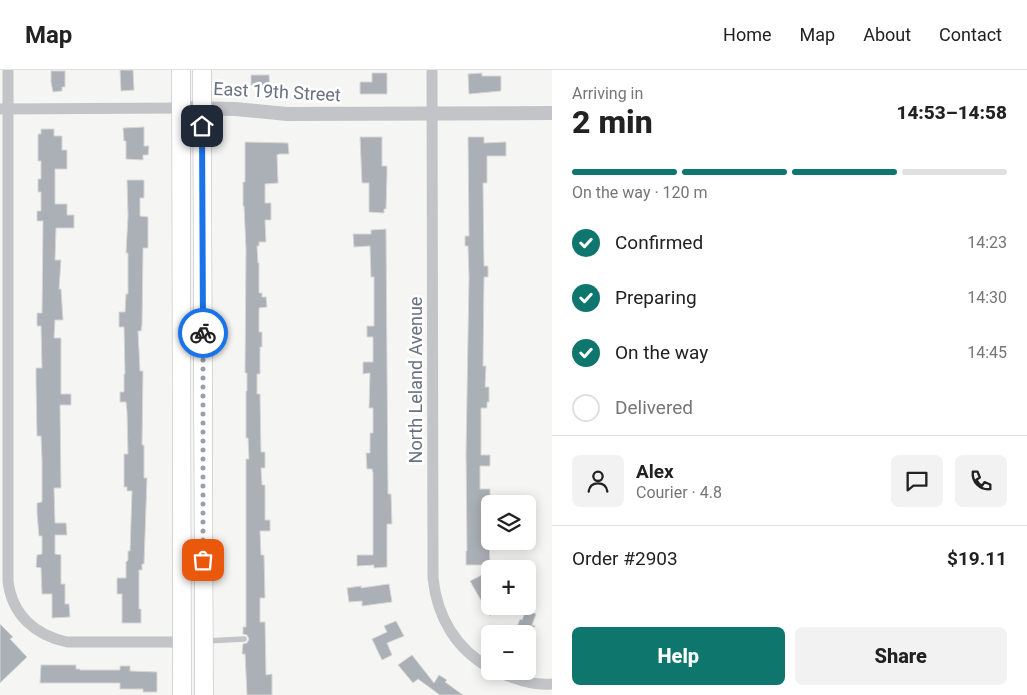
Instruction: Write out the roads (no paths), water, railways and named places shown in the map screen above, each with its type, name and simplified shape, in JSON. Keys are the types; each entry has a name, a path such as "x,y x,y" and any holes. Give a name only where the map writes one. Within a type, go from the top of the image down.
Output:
{"main road":[{"path":"181,70 182,695"},
{"path":"202,70 204,695"}],"street":[{"path":"8,70 4,109 8,581 12,598 22,617 34,628 49,637 67,642 182,642"},
{"name":"North Leland Avenue","path":"432,70 434,589 440,610 452,634 470,654 481,662"},
{"name":"East 19th Street","path":"4,109 235,108 287,114 552,113"},
{"path":"518,680 550,688"}],"lane":[{"path":"204,642 244,639"}]}
